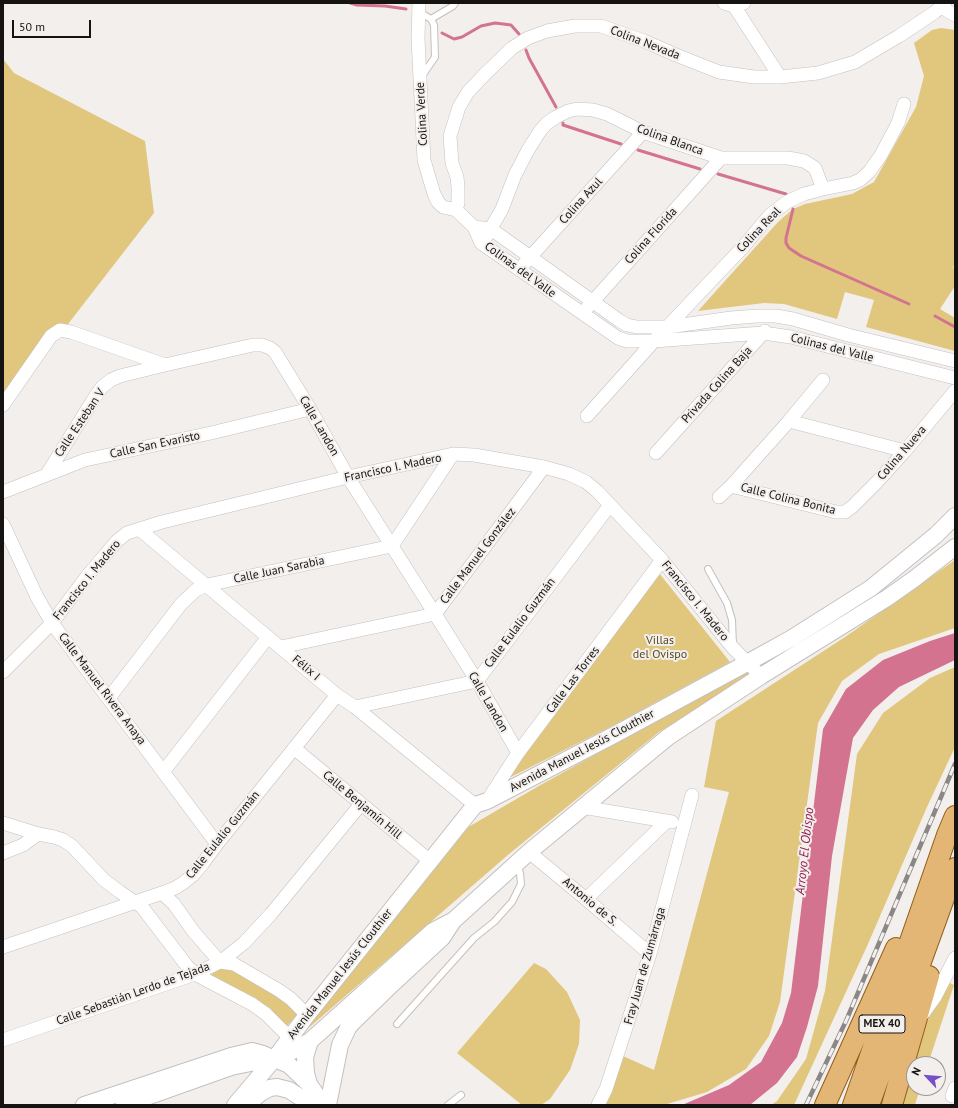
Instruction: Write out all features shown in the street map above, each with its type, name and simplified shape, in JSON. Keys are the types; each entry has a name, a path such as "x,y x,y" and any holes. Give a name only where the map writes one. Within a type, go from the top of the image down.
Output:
{"main road":[{"name":"MEX 40","path":"869,1105 918,944 932,877 955,816"},
{"name":"MEX 40","path":"853,1105 918,944 947,904 955,868"},
{"path":"825,1105 912,911 932,877"},
{"path":"892,1105 935,954 941,922 947,904"},
{"path":"833,1105 839,1074"}],"street":[{"path":"734,4 780,77"},
{"path":"943,5 955,15"},
{"name":"Colina Nevada","path":"456,210 458,203 458,187 457,177 452,163 450,136 459,107 468,92 485,74 512,48 528,38 547,31 575,26 602,26 644,41 719,72 754,77 780,77 818,73 855,62 899,36 943,5"},
{"name":"Colina Verde","path":"419,8 420,79 424,160 428,177 438,202 443,207 456,210 474,227"},
{"name":"Colina Real","path":"587,416 654,341 743,247 770,215 787,202 804,194 853,183 860,180 870,172 898,123 904,104"},
{"name":"Colina Blanca","path":"481,243 502,209 515,175 540,131 547,123 556,117 568,111 577,109 593,110 607,114 643,132 721,158 788,158 804,161 815,168 824,189"},
{"name":"Colina Azul","path":"519,270 643,132"},
{"name":"Colina Florida","path":"581,313 721,158"},
{"name":"Colinas del Valle","path":"474,227 491,229 530,258 627,325 637,327 668,327 731,318 776,316 793,318 848,335 955,361"},
{"name":"Colinas del Valle","path":"474,227 481,243 618,338 627,341 654,341 763,334 790,337 955,378"},
{"name":"Privada Colina Baja","path":"656,454 763,334 776,316"},
{"path":"3,405 51,336 60,330 71,332 165,364"},
{"name":"Calle Landon","path":"165,364 258,345 265,346 275,352 310,409 348,477 477,681 518,753"},
{"name":"Calle Esteban V","path":"47,474 102,387 111,380 120,376 165,364"},
{"path":"719,497 731,486 789,421 823,380"},
{"name":"Colina Nueva","path":"845,512 877,482 955,391"},
{"name":"Calle San Evaristo","path":"3,492 85,460 211,433 310,409"},
{"path":"789,421 905,451"},
{"path":"392,546 453,454"},
{"name":"Francisco I. Madero","path":"3,672 52,624 88,575 117,541 127,533 348,477 453,454 474,454 544,467 579,478 597,491 662,560 733,648 761,676"},
{"name":"Calle Manuel González","path":"281,647 435,614 544,467"},
{"name":"Calle Colina Bonita","path":"731,486 836,512 845,512"},
{"name":"Calle Eulalio Guzmán","path":"356,708 477,681 610,505"},
{"name":"Avenida Manuel Jesús Clouthier","path":"241,1102 307,1015 430,861 481,803 792,638 871,588 936,534 955,516"},
{"name":"Calle Manuel Rivera Anaya","path":"3,524 37,597 52,624 217,844"},
{"name":"Félix I","path":"139,529 337,694 481,803"},
{"name":"Calle Juan Sarabia","path":"109,698 181,604 190,595 206,585 392,546"},
{"name":"Avenida Manuel Jesús Clouthier","path":"275,1058 292,1052 310,1041 433,931 454,920 529,852 668,737 761,676 887,598 955,547"},
{"name":"Calle Las Torres","path":"481,803 662,560"},
{"path":"163,772 268,637"},
{"name":"Calle Eulalio Guzmán","path":"3,947 162,893 175,888 193,875 337,694"},
{"name":"Calle Benjamín Hill","path":"294,748 430,861"},
{"name":"Fray Juan de Zumárraga","path":"598,1105 606,1089 650,954 692,795"},
{"name":"Calle Sebastián Lerdo de Tejada","path":"3,1040 196,974 220,962 244,943 271,914 361,804"},
{"path":"582,807 684,824"},
{"path":"586,899 667,822"},
{"path":"3,823 38,834 54,837 72,846 104,880 142,907 187,966 196,974 252,1004 266,1014 290,1038"},
{"path":"3,853 23,846 38,834"},
{"name":"Antonio de S.","path":"529,852 650,954"},
{"path":"162,893 174,904 193,931 220,962 234,964 280,991 292,999 307,1015"},
{"path":"321,1105 340,1045 348,1028 442,938 454,920"},
{"path":"914,1027 935,997 955,958"},
{"path":"310,1041 305,1065 306,1073 309,1084 321,1105"},
{"path":"84,1105 242,1053 252,1052 275,1058 289,1064 309,1084"},
{"path":"124,1105 231,1067 275,1058"},
{"path":"231,1067 242,1080 243,1087 241,1102"},
{"path":"241,1102 270,1088 277,1087 289,1090 321,1105"}],"lane":[{"path":"431,19 453,6 455,3"},
{"path":"419,8 431,19 434,24 435,57 420,79"},
{"path":"708,568 727,603 732,620 733,648"},
{"path":"397,1024 474,938 494,922 512,902 521,884 520,873 516,864"},
{"path":"448,1105 461,1095"}],"green space":[{"path":"941,28 955,30 955,264 953,267 955,271 955,286 940,309 955,318 955,351 866,327 874,300 845,292 837,319 784,304 764,303 698,311 778,222 793,209 805,204 852,194 874,182 916,107 924,76 914,43 932,30"},
{"path":"3,59 14,73 145,141 154,213 3,408"},
{"path":"955,560 955,628 879,654 842,681 818,723 780,1002 769,1036 746,1069 707,1092 664,1105 601,1105 623,1056 654,1070 729,792 704,787 716,721 845,637"},
{"name":"Villas del Ovispo","path":"659,573 730,662 610,727 501,782"},
{"path":"955,667 955,747 927,807 868,944 794,1105 771,1105 777,1101 806,1059 825,991 857,754 883,713 930,678"},
{"path":"747,670 750,677 659,732 509,854 304,1032 458,833 537,787"},
{"path":"534,963 546,969 567,992 580,1020 579,1044 570,1070 550,1099 541,1105 522,1105 457,1053"},
{"path":"227,965 289,1001 299,1013 285,1028 270,1008 210,975"},
{"path":"946,981 954,985 931,1056 913,1056"},
{"path":"906,1078 906,1096 918,1096 915,1105 898,1105"}],"shaded area":[{"path":"955,633 955,660 899,687 873,710 853,738 832,856 818,986 797,1057 777,1083 750,1105 682,1105 729,1085 761,1062 782,1023 791,993 823,729 846,689 883,660 930,641"}],"waterway":[{"path":"350,3 357,5 385,6 406,9"},
{"path":"442,33 454,39 462,37 481,26 495,23 511,25 519,34"},
{"path":"526,50 556,107"},
{"path":"563,123 563,125 621,144"},
{"path":"638,150 700,169"},
{"path":"718,174 786,194"},
{"path":"793,209 786,238 786,243 789,248 801,256 909,304"},
{"path":"935,316 955,327"}],"railway":[{"path":"806,1105 846,1021 955,764"}],"water label":[{"name":"Arroyo El Obispo","path":"805,851"}]}
